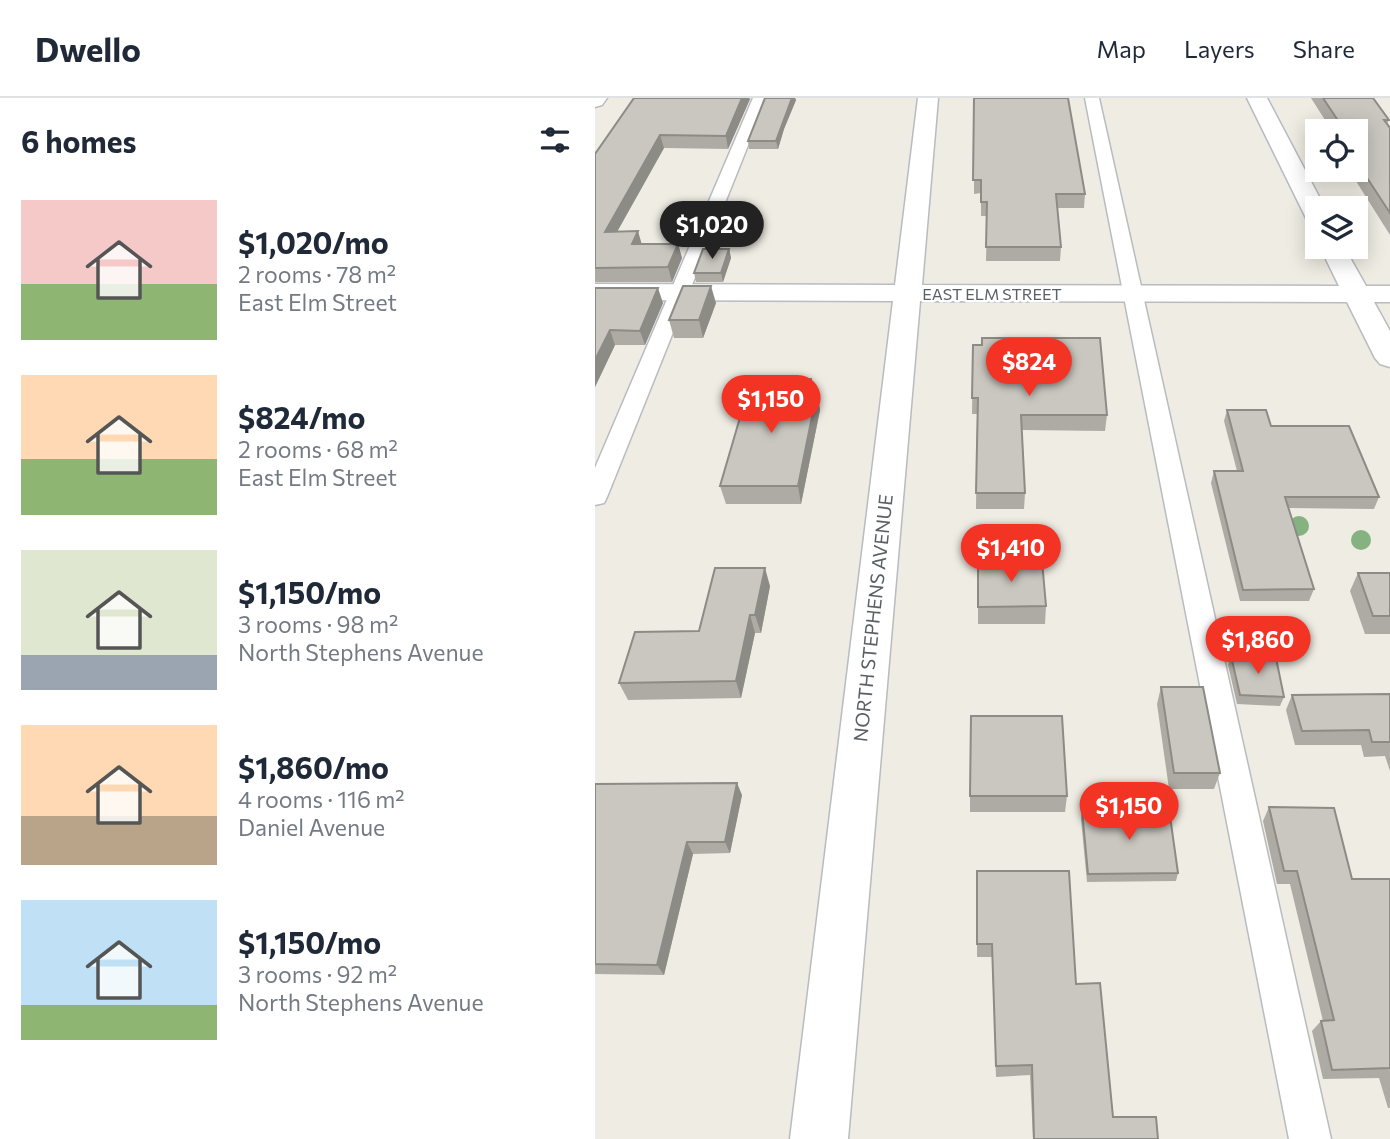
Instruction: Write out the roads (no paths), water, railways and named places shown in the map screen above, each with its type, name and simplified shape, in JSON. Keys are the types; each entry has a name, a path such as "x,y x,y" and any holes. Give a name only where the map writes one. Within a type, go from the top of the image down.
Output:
{"street":[{"name":"NORTH STEPHENS AVENUE","path":"819,1139 907,294 916,233 928,98"},
{"path":"1257,98 1307,196"},
{"path":"1338,259 1390,358"},
{"name":"EAST ELM STREET","path":"595,292 1390,294"}],"lane":[{"path":"595,497 760,98"},
{"path":"1092,98 1310,1139"}]}
